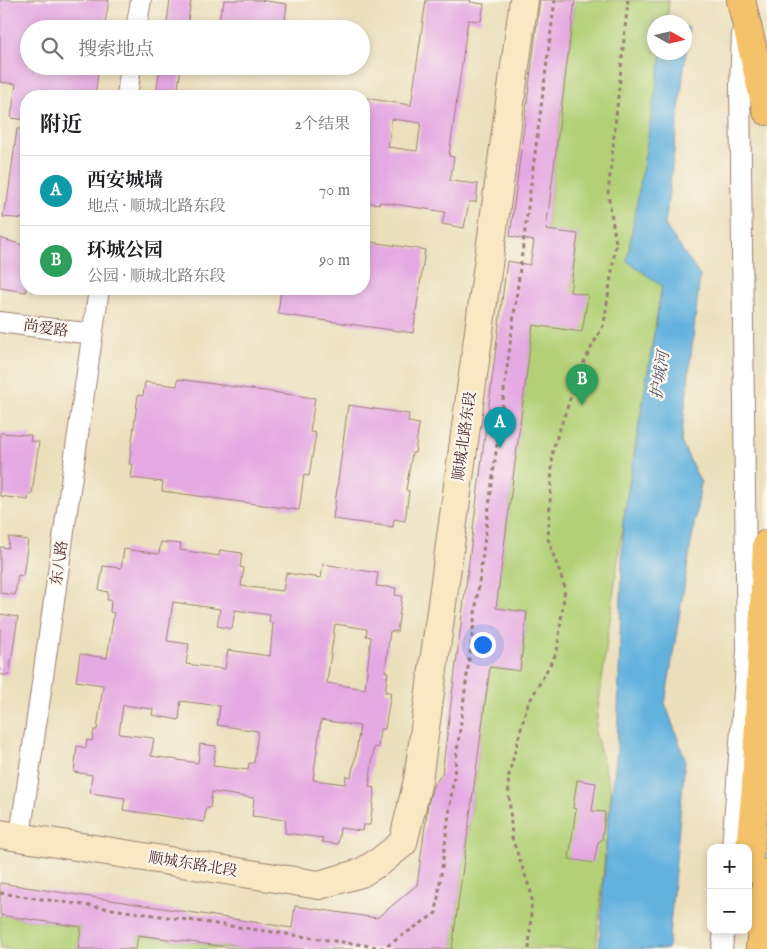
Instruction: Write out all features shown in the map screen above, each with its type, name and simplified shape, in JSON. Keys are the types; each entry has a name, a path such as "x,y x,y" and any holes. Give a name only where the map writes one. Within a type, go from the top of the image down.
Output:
{"main road":[{"path":"742,4 767,111"},
{"path":"750,844 756,788 766,547"},
{"path":"760,949 767,873"},
{"path":"741,949 743,934"}],"street":[{"path":"137,20 140,0"},
{"name":"顺城北路东段","path":"382,860 403,842 418,780 524,0"},
{"path":"732,844 747,651 740,84 742,4"},
{"path":"128,90 130,75"},
{"name":"东八路","path":"10,835 98,295"},
{"name":"尚爱路","path":"0,322 92,334"},
{"name":"顺城东路北段","path":"10,835 320,885 361,873 382,860"},
{"path":"722,949 724,934"}],"path":[{"path":"0,893 384,948 436,913 555,0"},
{"path":"530,949 532,895 512,838 508,778 527,706 557,652 565,588 548,539 553,449 581,366 604,324 616,243 608,194 628,0"}],"green space":[{"path":"575,0 669,0 668,15 647,15 647,60 663,60 662,286 623,522 595,732 611,792 596,949 452,949 490,667 520,670 527,612 496,608 538,284 571,288 578,234 546,230"},
{"path":"0,915 81,927 78,949 0,949"},
{"path":"138,935 242,949 136,949"}],"water":[{"name":"护城河","path":"661,60 685,60 665,225 700,276 681,442 701,483 665,703 685,759 668,949 599,949 607,833 617,752 623,522 662,286 627,261"}],"building":[{"path":"0,0 109,0 106,20 20,20 20,75 98,75 96,90 20,90 20,119 11,118 16,84 0,82"},
{"path":"170,0 191,0 188,20 167,20"},
{"path":"224,0 260,0 287,4 285,20 219,20 221,8 223,8"},
{"path":"426,0 471,0 470,2 484,4 481,21 468,20 449,156 454,157 450,181 478,184 476,202 469,202 464,228 442,224 445,212 380,202 379,204 370,203 370,99 411,105","holes":["392,119 421,123 417,151 388,147"]},
{"path":"540,0 575,0 546,230 578,234 570,292 588,295 582,332 533,325 496,608 527,612 520,671 490,667 452,949 242,949 138,935 136,949 78,949 81,927 0,915 0,883 292,928 295,906 377,918 417,885 428,804 433,786 442,774 507,261 530,265 534,241 510,236"},
{"path":"159,75 180,75 178,90 157,90"},
{"path":"17,129 20,129 20,218 3,217 5,203 7,203"},
{"path":"0,238 20,244 20,291 0,288"},
{"path":"370,242 425,250 413,333 278,314 280,295 370,295"},
{"path":"178,379 315,398 310,432 316,433 309,476 304,475 299,510 162,491 163,482 131,478 133,464 129,464 138,395 143,396 145,382 177,386"},
{"path":"348,405 409,414 408,422 419,424 415,453 412,453 406,490 409,491 405,521 394,519 393,527 333,519"},
{"path":"0,433 31,435 30,441 39,442 32,494 29,494 28,500 0,496"},
{"path":"9,537 28,540 23,576 18,575 15,595 0,593 0,547 8,548"},
{"path":"161,542 181,544 180,550 219,556 220,550 242,553 240,567 244,568 241,586 283,591 286,573 321,578 323,564 378,573 376,586 396,588 395,595 402,596 397,632 390,631 385,672 388,672 385,692 391,692 385,729 380,729 378,748 374,747 369,787 375,788 370,825 363,825 362,831 340,828 338,844 322,842 323,838 285,833 286,820 252,816 254,798 212,792 210,808 206,808 204,822 123,810 125,798 90,793 92,775 74,772 77,746 86,748 87,740 92,741 94,730 97,730 103,685 76,681 80,654 107,658 114,613 110,612 111,600 107,600 108,592 99,590 103,566 121,568 124,549 159,554","holes":["173,602 220,609 217,626 232,629 235,610 270,615 269,622 273,623 270,656 228,650 225,669 186,664 189,644 167,641","335,624 367,629 366,636 371,637 365,689 327,683","181,701 220,706 217,725 258,731 254,763 249,763 248,770 213,766 216,746 200,744 198,763 151,756 154,738 119,734 123,705 153,709 152,715 179,720","321,720 360,726 354,766 351,777 346,776 345,784 313,780"]},
{"path":"0,614 18,617 9,675 0,675"},
{"path":"577,780 596,783 592,811 605,812 602,840 598,842 594,863 569,859 576,809 573,808"}],"place":[{"name":"环城公园","path":"582,405"},
{"name":"西安城墙","path":"500,448"}]}
